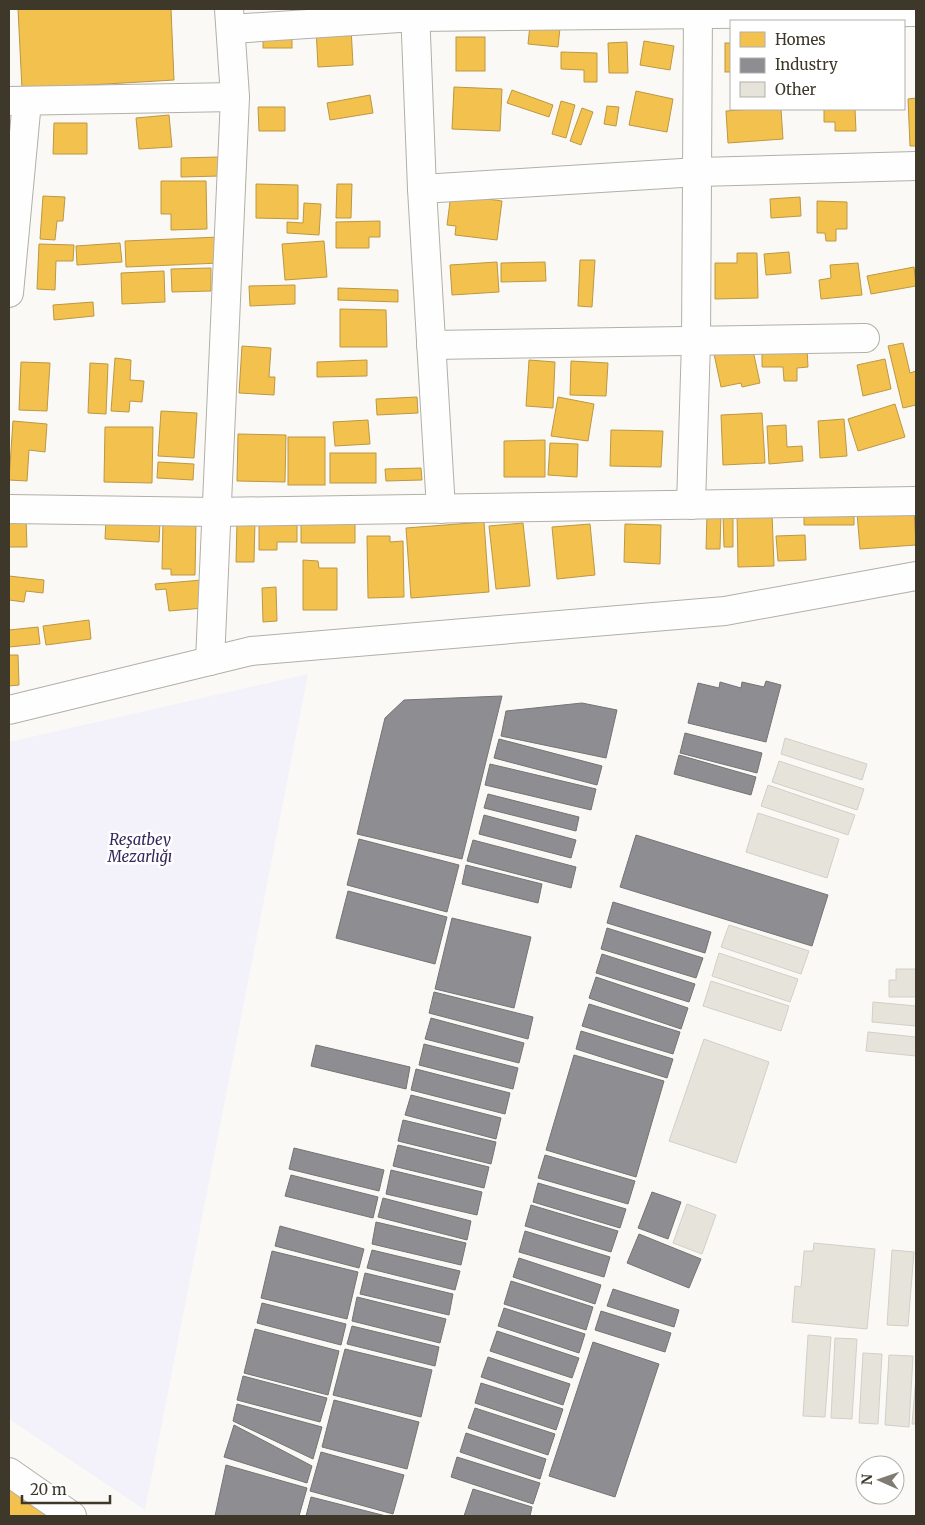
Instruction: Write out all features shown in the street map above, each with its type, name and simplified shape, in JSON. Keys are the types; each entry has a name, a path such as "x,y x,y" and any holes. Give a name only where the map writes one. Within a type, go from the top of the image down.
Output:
{"street":[{"path":"691,504 696,342 698,12"},
{"path":"210,661 235,97 230,19 415,13 916,12"},
{"path":"415,13 422,189 441,509"},
{"path":"9,293 18,101 235,97"},
{"path":"422,189 698,172 916,166"},
{"path":"431,345 866,338"},
{"path":"9,509 216,512 916,501"},
{"path":"9,710 251,651 725,611 916,576"},
{"path":"9,1472 72,1516"}],"green space":[{"name":"Reşatbey Mezarlığı","path":"308,674 145,1510 9,1419 9,742"}],"building: Homes":[{"path":"18,9 171,9 174,80 22,89"},
{"path":"530,25 560,28 558,47 528,44"},
{"path":"351,27 353,65 318,67 316,28"},
{"path":"263,34 292,34 292,48 263,48"},
{"path":"456,37 485,37 485,71 456,71"},
{"path":"644,41 674,46 670,70 640,65"},
{"path":"627,42 628,73 609,73 608,43"},
{"path":"725,43 730,43 730,72 725,72"},
{"path":"561,52 597,53 597,82 584,82 584,70 561,69"},
{"path":"454,87 502,89 500,131 452,129"},
{"path":"512,90 553,105 549,117 507,103"},
{"path":"636,91 673,99 667,132 629,125"},
{"path":"370,95 373,113 330,120 327,103"},
{"path":"916,98 916,146 910,146 908,99"},
{"path":"561,101 575,105 566,138 552,134"},
{"path":"607,106 619,107 616,126 604,124"},
{"path":"258,107 285,107 285,131 259,131"},
{"path":"582,108 593,112 581,145 570,141"},
{"path":"781,110 783,139 728,143 726,111"},
{"path":"824,110 855,110 856,131 835,131 835,122 824,122"},
{"path":"169,115 172,147 139,149 136,118"},
{"path":"54,123 87,123 87,154 53,154"},
{"path":"219,157 220,176 181,177 181,158"},
{"path":"161,181 206,181 207,229 171,230 171,214 161,214"},
{"path":"256,184 298,185 298,219 256,218"},
{"path":"337,184 352,184 351,218 336,218"},
{"path":"451,194 502,201 497,240 455,235 456,226 447,225"},
{"path":"43,196 65,197 63,221 57,221 55,240 40,239"},
{"path":"800,197 801,216 771,218 770,199"},
{"path":"817,201 847,202 847,229 836,229 836,241 826,241 825,233 817,233"},
{"path":"304,203 321,204 319,235 287,233 287,222 303,223"},
{"path":"380,221 380,237 369,237 369,248 336,248 336,222"},
{"path":"219,237 220,263 126,267 125,241"},
{"path":"324,241 327,277 285,280 282,244"},
{"path":"120,243 122,262 77,265 76,246"},
{"path":"39,244 74,245 73,261 56,261 55,290 37,289"},
{"path":"789,252 791,273 766,275 764,254"},
{"path":"737,253 757,253 758,298 715,299 715,263 737,263"},
{"path":"580,260 595,260 592,307 578,306"},
{"path":"497,262 499,292 452,295 450,265"},
{"path":"545,262 546,281 501,282 501,263"},
{"path":"858,263 862,295 821,299 819,280 831,278 830,265"},
{"path":"914,267 916,286 871,294 867,276"},
{"path":"211,268 211,291 172,292 171,269"},
{"path":"164,271 165,302 122,304 121,273"},
{"path":"295,285 295,304 250,306 249,286"},
{"path":"338,288 398,290 398,302 338,300"},
{"path":"93,302 94,316 54,320 53,305"},
{"path":"340,309 386,310 387,347 340,347"},
{"path":"751,341 760,383 742,387 741,383 721,387 713,349"},
{"path":"903,343 910,373 916,371 916,405 903,408 888,346"},
{"path":"242,346 271,348 269,377 275,377 274,395 239,393"},
{"path":"807,348 808,367 797,368 797,381 784,381 783,367 762,367 762,349"},
{"path":"115,358 131,360 130,380 144,381 142,402 130,401 129,412 111,411"},
{"path":"885,359 891,389 863,396 857,365"},
{"path":"367,360 367,376 317,377 317,362"},
{"path":"529,360 555,362 553,408 526,406"},
{"path":"571,361 608,363 606,396 570,395"},
{"path":"21,362 50,363 47,411 19,410"},
{"path":"90,363 108,364 106,414 88,413"},
{"path":"417,397 418,413 377,415 376,399"},
{"path":"558,397 594,404 588,441 551,436"},
{"path":"895,404 905,437 858,451 848,419"},
{"path":"161,411 197,413 194,458 158,456"},
{"path":"762,413 765,463 723,465 721,415"},
{"path":"844,419 847,456 820,458 818,421"},
{"path":"368,420 370,444 335,446 333,422"},
{"path":"13,421 47,424 45,452 29,450 27,481 9,480"},
{"path":"786,425 787,447 802,446 803,461 769,464 767,426"},
{"path":"105,427 153,427 152,483 104,482"},
{"path":"611,430 663,431 661,467 610,466"},
{"path":"238,434 286,435 285,482 237,481"},
{"path":"288,437 325,437 325,485 288,485"},
{"path":"545,440 545,477 504,477 504,441"},
{"path":"550,443 578,444 577,477 548,475"},
{"path":"330,453 376,453 376,483 330,483"},
{"path":"158,462 194,464 193,480 157,478"},
{"path":"421,468 422,480 386,481 385,469"},
{"path":"854,510 854,525 804,525 804,511"},
{"path":"914,510 916,545 860,549 857,513"},
{"path":"772,513 774,566 738,567 737,514"},
{"path":"707,514 721,514 720,549 706,549"},
{"path":"723,514 733,514 733,547 724,547"},
{"path":"9,518 26,518 27,547 9,547"},
{"path":"106,519 160,522 159,542 105,539"},
{"path":"163,521 196,521 195,575 171,575 171,569 162,569"},
{"path":"237,522 255,522 254,562 236,562"},
{"path":"259,522 297,523 297,542 277,542 277,550 259,550"},
{"path":"484,522 489,592 411,598 406,528"},
{"path":"355,523 355,543 301,543 301,524"},
{"path":"523,523 530,586 496,589 489,526"},
{"path":"590,524 595,575 557,579 552,527"},
{"path":"625,524 661,525 660,564 624,562"},
{"path":"805,535 806,560 778,561 776,536"},
{"path":"367,536 390,536 390,542 403,541 404,597 368,598"},
{"path":"303,560 318,561 319,568 337,568 337,610 303,610"},
{"path":"9,576 44,580 43,593 26,591 24,602 9,600"},
{"path":"202,580 204,608 169,611 166,589 156,590 155,584"},
{"path":"276,587 277,621 263,622 262,588"},
{"path":"89,620 91,639 46,645 43,626"},
{"path":"38,627 40,644 9,647 9,630"},
{"path":"9,655 18,655 19,685 9,686"},
{"path":"12,1487 53,1516 9,1516 9,1491"}],"building: Industry":[{"path":"766,681 781,685 766,742 688,723 698,683 719,688 720,682 741,688 742,682 764,687"},
{"path":"502,696 462,859 357,834 385,718 404,700"},
{"path":"582,703 617,710 606,758 501,736 506,711"},
{"path":"685,733 762,753 757,773 680,753"},
{"path":"499,739 602,766 597,785 494,758"},
{"path":"679,755 756,777 751,795 674,774"},
{"path":"490,764 596,789 591,810 485,785"},
{"path":"488,794 579,817 576,831 484,808"},
{"path":"484,815 576,840 571,858 479,834"},
{"path":"636,835 828,895 812,946 620,887"},
{"path":"359,839 459,865 447,912 347,885"},
{"path":"473,840 576,867 571,888 467,861"},
{"path":"466,865 542,884 538,903 462,884"},
{"path":"348,891 447,917 435,964 336,938"},
{"path":"613,902 711,932 705,953 607,923"},
{"path":"452,918 531,937 514,1008 435,989"},
{"path":"607,928 703,958 696,978 601,949"},
{"path":"602,954 695,984 689,1002 596,973"},
{"path":"596,977 688,1008 681,1029 589,998"},
{"path":"434,992 533,1017 528,1039 429,1013"},
{"path":"589,1004 680,1032 673,1054 582,1026"},
{"path":"431,1018 524,1043 519,1063 425,1039"},
{"path":"581,1031 673,1059 667,1078 576,1049"},
{"path":"424,1044 518,1068 513,1089 419,1065"},
{"path":"316,1045 410,1067 406,1089 311,1066"},
{"path":"574,1055 664,1081 636,1177 546,1150"},
{"path":"416,1069 510,1093 505,1114 411,1090"},
{"path":"411,1095 501,1118 496,1139 405,1115"},
{"path":"403,1120 496,1142 491,1164 398,1141"},
{"path":"398,1145 489,1167 484,1188 393,1166"},
{"path":"294,1148 384,1170 379,1191 289,1169"},
{"path":"545,1155 635,1181 628,1204 538,1178"},
{"path":"391,1170 482,1192 477,1215 386,1194"},
{"path":"291,1175 378,1197 373,1218 285,1196"},
{"path":"538,1183 626,1209 620,1228 533,1202"},
{"path":"652,1192 681,1202 668,1239 638,1228"},
{"path":"383,1198 471,1221 467,1240 378,1217"},
{"path":"531,1205 618,1231 611,1252 525,1226"},
{"path":"376,1222 466,1243 461,1265 372,1244"},
{"path":"280,1226 364,1249 359,1268 275,1246"},
{"path":"525,1231 610,1257 604,1277 519,1252"},
{"path":"639,1234 701,1259 689,1288 627,1263"},
{"path":"372,1250 460,1271 455,1290 367,1268"},
{"path":"272,1251 358,1272 347,1319 261,1298"},
{"path":"519,1258 601,1285 595,1304 513,1277"},
{"path":"365,1273 453,1294 449,1315 360,1294"},
{"path":"511,1281 593,1307 586,1330 504,1304"},
{"path":"613,1289 679,1310 674,1327 607,1306"},
{"path":"357,1297 446,1319 440,1343 352,1321"},
{"path":"262,1303 346,1324 341,1345 257,1323"},
{"path":"504,1308 585,1334 579,1353 498,1326"},
{"path":"601,1311 671,1333 665,1352 595,1330"},
{"path":"352,1326 439,1347 435,1366 347,1344"},
{"path":"255,1329 339,1351 328,1395 244,1373"},
{"path":"497,1331 579,1358 572,1378 490,1351"},
{"path":"593,1342 659,1364 615,1497 549,1476"},
{"path":"345,1349 432,1370 421,1417 333,1395"},
{"path":"488,1357 570,1384 563,1405 481,1377"},
{"path":"243,1376 327,1398 320,1422 237,1400"},
{"path":"481,1383 563,1409 556,1430 475,1403"},
{"path":"334,1400 419,1422 407,1469 322,1447"},
{"path":"237,1404 322,1427 313,1459 233,1421"},
{"path":"475,1408 555,1434 548,1455 468,1428"},
{"path":"234,1425 312,1466 307,1483 224,1457"},
{"path":"466,1433 546,1459 540,1479 460,1452"},
{"path":"321,1452 404,1475 393,1514 310,1491"},
{"path":"457,1457 540,1483 533,1504 451,1477"},
{"path":"226,1465 307,1488 299,1516 215,1516"},
{"path":"473,1489 532,1507 530,1516 464,1516"},
{"path":"311,1497 386,1516 306,1516"}],"building: Other":[{"path":"785,738 867,764 862,780 781,754"},
{"path":"779,761 864,789 857,810 772,782"},
{"path":"768,785 855,815 848,835 761,806"},
{"path":"758,813 839,839 827,878 746,852"},
{"path":"729,925 809,951 801,974 721,947"},
{"path":"719,953 798,979 790,1002 712,976"},
{"path":"896,969 916,969 916,997 889,997 889,980 896,980"},
{"path":"711,981 789,1006 781,1031 703,1006"},
{"path":"873,1002 916,1006 916,1026 872,1022"},
{"path":"868,1032 916,1037 916,1056 866,1051"},
{"path":"704,1039 769,1062 736,1163 669,1141"},
{"path":"687,1204 716,1215 702,1254 673,1243"},
{"path":"814,1243 875,1249 867,1329 792,1322 795,1286 801,1287 804,1251 813,1251"},
{"path":"892,1250 914,1252 908,1326 887,1325"},
{"path":"808,1335 831,1337 825,1417 803,1416"},
{"path":"835,1338 857,1339 852,1419 831,1418"},
{"path":"863,1353 882,1354 878,1424 859,1423"},
{"path":"889,1355 913,1356 909,1427 885,1425"},
{"path":"916,1377 916,1424 912,1424"}]}
